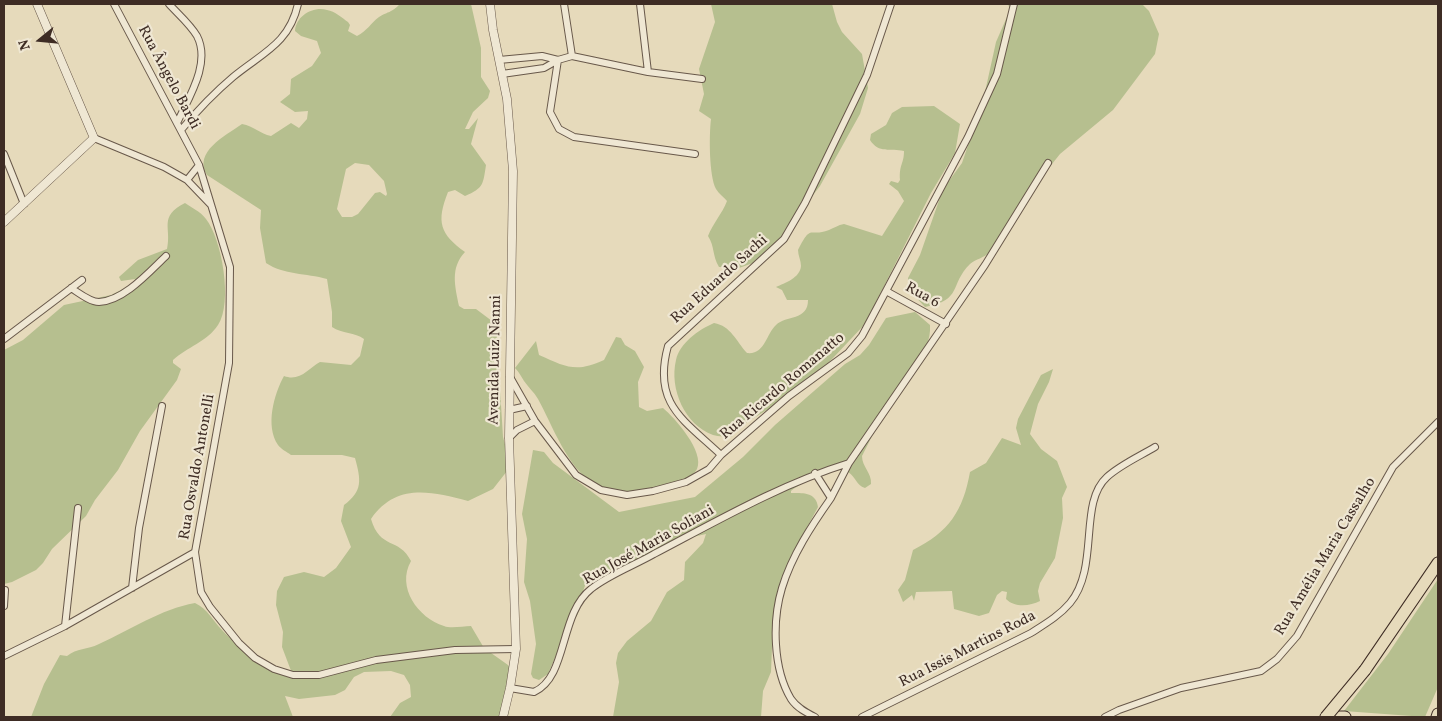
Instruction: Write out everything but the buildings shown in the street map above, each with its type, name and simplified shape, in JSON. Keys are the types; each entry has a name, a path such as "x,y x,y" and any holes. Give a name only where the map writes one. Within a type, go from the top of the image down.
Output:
{"highway":[{"path":"1326,717 1365,670 1438,563"},
{"path":"1326,717 1345,717"}],"street":[{"path":"37,4 94,138 164,167 187,180 212,206"},
{"name":"Rua Ângelo Bardi","path":"114,4 178,121 199,165 212,206"},
{"path":"169,4 197,37 201,55 199,73 178,121"},
{"path":"181,130 217,91 284,37 295,17 298,4"},
{"name":"Avenida Luiz Nanni","path":"490,4 507,99 513,171 509,438 516,649 503,717"},
{"path":"564,4 572,56"},
{"path":"640,4 648,72"},
{"name":"Rua Eduardo Sachi","path":"721,455 679,417 669,403 664,381 665,359 668,346 784,239 805,203 867,74 891,4"},
{"name":"Rua Ricardo Romanatto","path":"510,376 535,421 576,474 601,490 627,495 653,491 686,482 709,469 721,455 789,396 848,353 862,336 968,137 993,83 1009,33 1014,4"},
{"path":"499,60 542,56 558,60"},
{"path":"502,74 544,68 558,60 572,56 648,72 702,79"},
{"path":"558,60 550,112 559,129 574,137 695,154"},
{"path":"4,222 94,138"},
{"path":"4,154 24,204"},
{"path":"815,717 803,711 792,700 784,682 778,656 778,608 782,589 797,554 831,498 849,463 946,324 1048,163"},
{"path":"187,180 199,165"},
{"name":"Rua Osvaldo Antonelli","path":"212,206 230,267 229,363 195,552 202,592 210,607 239,643 255,658 274,669 293,675 320,675 376,660 455,650 516,649"},
{"path":"71,288 91,300 99,302 110,299 137,284 166,256"},
{"path":"4,339 82,280"},
{"name":"Rua 6","path":"886,290 946,324"},
{"path":"132,588 139,528 162,406"},
{"path":"510,410 527,406"},
{"path":"509,438 517,430 535,421"},
{"name":"Rua Amélia Maria Cassalho","path":"1105,717 1181,688 1262,671 1277,658 1297,636 1393,467 1438,422"},
{"name":"Rua Issis Martins Roda","path":"862,717 1031,633 1054,619 1071,602 1081,585 1088,565 1093,504 1098,490 1106,478 1155,446"},
{"name":"Rua José Maria Soliani","path":"510,688 534,692 549,681 572,613 591,589 700,530 815,473 849,463"},
{"path":"815,473 831,498"},
{"path":"65,626 78,508"},
{"path":"4,656 65,626 195,552"},
{"path":"4,606 6,590"}],"green space":[{"path":"400,4 471,4 481,48 481,77 490,91 488,98 473,112 465,129 469,129 478,118 471,144 486,165 483,181 479,188 465,196 455,190 448,192 444,202 442,219 445,233 465,252 460,258 455,271 459,306 464,309 476,309 496,324 503,437 511,466 493,489 468,501 427,493 403,495 381,507 371,519 379,535 384,540 401,549 411,561 406,581 408,591 418,609 435,622 447,627 471,626 484,648 508,665 513,673 508,717 390,717 400,703 411,697 410,685 404,675 391,671 364,672 354,677 345,690 335,695 299,699 285,696 293,717 31,717 44,684 60,655 67,656 95,646 158,615 195,603 207,612 228,637 255,659 275,671 293,676 282,647 283,632 276,605 277,591 284,577 304,572 324,577 336,568 351,547 341,521 344,505 355,495 359,479 355,458 342,455 291,455 281,448 274,437 272,429 272,410 284,376 300,376 320,362 351,365 360,356 364,339 332,327 332,312 327,279 280,270 266,263 260,228 261,210 207,175 204,159 213,145 242,124 271,136 291,123 299,128 307,119 308,111 295,112 280,102 290,94 291,79 312,66 321,53 317,41 301,36 295,31 298,21 306,13 322,9 336,13 350,25 348,31 357,36 364,32 379,17","holes":["355,163 369,165 384,181 386,196 380,192 375,193 358,214 352,217 342,217 337,209 346,169"]},
{"path":"711,4 832,4 842,32 862,54 868,88 860,114 820,186 764,259 739,268 719,267 708,236 727,201 716,189 712,175 711,119 699,111 704,94 699,69 715,22"},
{"path":"1008,4 1142,4 1149,11 1159,34 1155,54 1113,110 1060,154 1028,194 990,252 970,264 950,296 937,304 925,307 909,290 908,278 920,255 943,189 962,163 983,101 996,42 1010,10"},
{"path":"934,106 960,124 955,153 931,193 865,324 817,375 785,399 734,430 732,437 715,436 703,430 687,415 677,394 674,371 681,348 696,333 714,323 725,327 747,353 753,353 758,351 776,325 801,315 807,307 808,300 787,300 782,290 776,287 792,280 798,274 801,266 798,250 806,236 811,232 822,232 844,224 882,236 904,201 898,191 889,184 891,181 898,183 900,180 904,151 885,150 877,147 870,140 871,134 886,125 892,113 902,107"},
{"path":"185,203 206,219 217,241 224,271 225,287 225,302 218,325 203,340 173,360 173,363 181,369 177,380 140,431 118,470 95,500 86,516 52,549 36,570 4,584 4,350 23,340 64,305 111,295 133,284 135,279 121,281 119,277 138,260 167,249 169,218 177,208"},
{"path":"915,312 930,325 929,336 922,357 889,404 862,456 871,484 865,488 848,472 835,470 810,479 791,491 791,493 804,493 812,496 815,498 818,507 790,559 773,624 771,672 763,691 761,717 613,717 619,682 616,663 618,653 627,641 651,621 667,592 684,580 685,562 703,543 706,534 688,538 639,561 588,577 579,603 578,614 565,634 548,674 539,680 533,678 531,674 536,644 530,601 524,582 527,539 522,514 533,450 544,452 553,463 619,512 695,497 743,457 775,425 845,364 860,355 869,345 886,318"},
{"path":"616,337 621,338 625,345 635,351 644,367 638,382 639,407 647,411 663,408 688,436 697,454 697,469 692,475 675,484 641,492 623,493 612,491 585,477 576,468 562,446 535,394 515,368 536,341 539,355 557,363 578,367 604,360"},
{"path":"1053,369 1038,404 1030,434 1041,449 1057,461 1067,487 1062,498 1063,518 1055,558 1040,583 1038,591 1040,601 1027,605 1014,604 1006,599 1007,592 1002,591 997,595 989,613 979,616 954,609 952,591 916,592 914,601 912,595 903,602 898,590 905,580 913,550 945,528 963,498 970,472 986,463 1002,438 1021,445 1016,428 1018,419 1041,375"},
{"path":"1438,579 1438,687 1425,717 1344,711 1388,654"}]}
